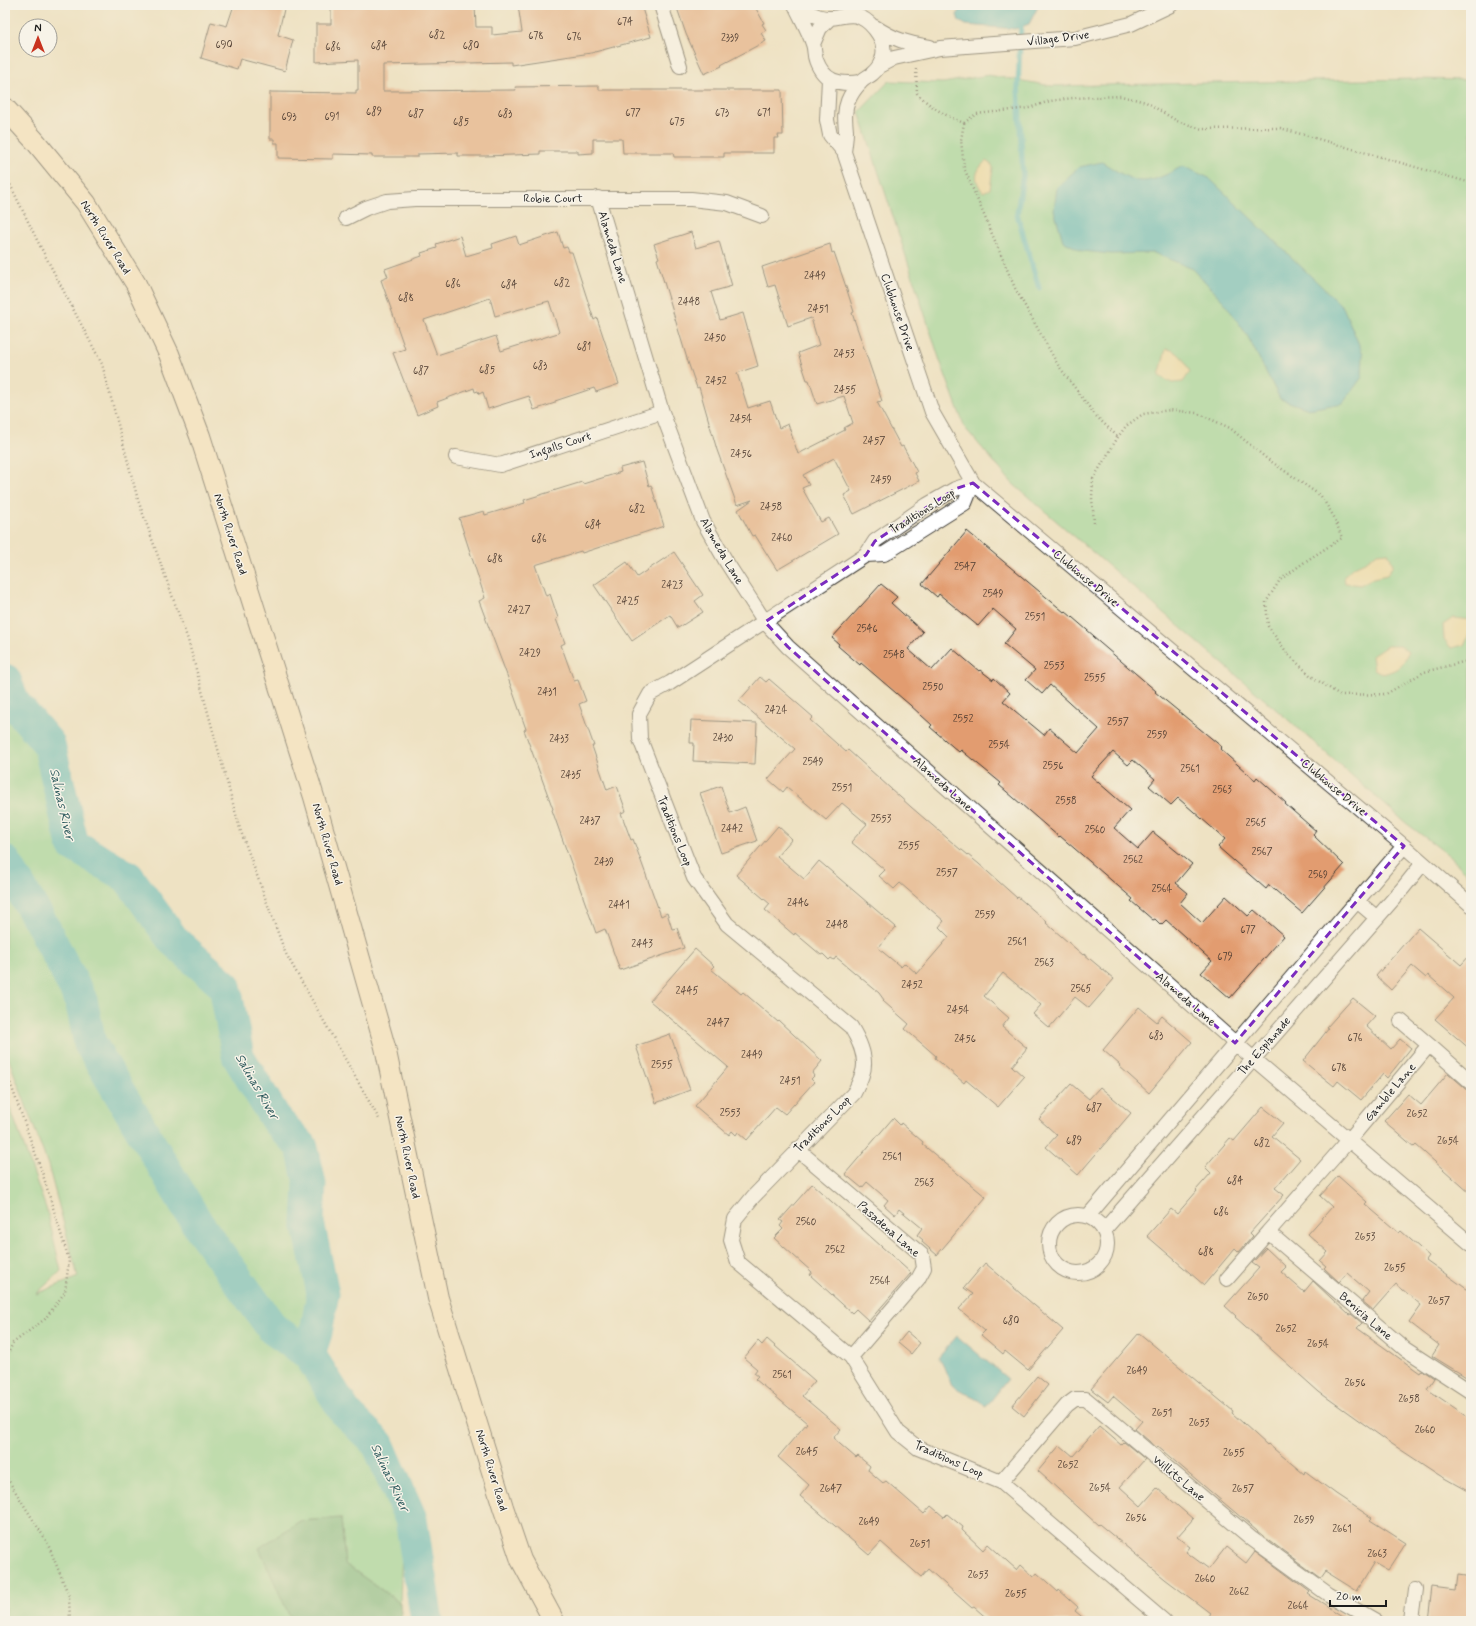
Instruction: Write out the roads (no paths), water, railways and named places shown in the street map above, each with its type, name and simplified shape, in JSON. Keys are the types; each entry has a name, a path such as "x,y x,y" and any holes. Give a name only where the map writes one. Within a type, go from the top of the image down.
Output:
{"main road":[{"name":"North River Road","path":"5,108 35,141 86,203 136,284 169,354 197,429 314,796 385,1047 438,1298 521,1560 554,1621"}],"street":[{"path":"661,5 680,66"},
{"name":"Village Drive","path":"879,66 894,58 940,48 1076,38 1131,24 1171,5"},
{"path":"795,6 814,15 829,19"},
{"path":"795,6 813,44 820,69 828,79 849,84 860,82"},
{"path":"813,44 820,28 829,19 843,15 858,16 867,20 874,27 881,38 885,51 879,66"},
{"name":"Village Drive","path":"874,27 898,40 940,48"},
{"name":"Clubhouse Drive","path":"844,152 846,132 844,115 846,106 860,82 873,73 879,66"},
{"name":"Clubhouse Drive","path":"828,79 827,120 830,135 844,152 932,412 973,483 1423,862 1471,905"},
{"name":"Robie Court","path":"346,218 366,208 388,201 415,198 691,198 727,203 762,216"},
{"name":"Alameda Lane","path":"598,198 662,412 703,521 727,563 765,622 794,652 1235,1043 1350,1139 1471,1244"},
{"name":"Ingalls Court","path":"456,457 500,465 662,412"},
{"name":"Traditions Loop","path":"866,555 884,554 965,503 973,483"},
{"name":"Traditions Loop","path":"973,483 955,489 927,505 875,541 866,555 765,622 670,683 650,694 639,714 640,739 694,878 727,924 851,1027 859,1040 863,1056 863,1074 854,1093 752,1196 735,1219 731,1240 738,1262 851,1357 898,1432 918,1448 1001,1482 1164,1621"},
{"name":"The Esplanade","path":"1088,1216 1404,846"},
{"name":"The Esplanade","path":"1104,1230 1377,918 1423,862"},
{"path":"1357,901 1377,918"},
{"path":"1402,1021 1471,1082"},
{"name":"Gamble Lane","path":"1350,1139 1429,1045"},
{"path":"1227,1279 1350,1139"},
{"name":"Pasadena Lane","path":"797,1149 922,1255 924,1268 918,1280 851,1357"},
{"path":"1073,1214 1088,1216 1104,1230 1108,1244 1104,1259 1093,1270 1079,1274 1064,1270 1053,1261 1048,1247 1050,1232 1059,1220 1073,1214"},
{"name":"Benicia Lane","path":"1268,1232 1405,1350 1471,1392"},
{"name":"Willits Lane","path":"1001,1482 1067,1405 1076,1399 1086,1399 1252,1540 1328,1594 1375,1621"},
{"path":"1412,1621 1416,1590"}],"water":[{"path":"961,5 1039,5 1029,24 1015,29 966,25 959,21 957,15"},
{"path":"1102,162 1121,174 1132,179 1142,181 1158,178 1183,166 1209,178 1343,307 1363,354 1362,377 1343,403 1309,409 1280,399 1247,335 1224,302 1193,269 1154,253 1111,254 1082,251 1063,241 1054,210 1057,187 1079,167"},
{"path":"957,1336 1008,1379 986,1407 976,1398 959,1391 952,1385 938,1358"}],"waterway":[{"path":"1021,21 1018,87 1023,176 1017,214 1039,288"},
{"name":"Salinas River","path":"5,680 14,703 49,744 73,845 128,877 174,941 225,986 238,1056 277,1121 302,1147 310,1184 308,1222 323,1293 316,1333 309,1354 346,1413 378,1444 411,1519 427,1621"},
{"name":"Salinas River","path":"5,862 43,926 81,1000 90,1043 197,1223 273,1329 309,1354"}]}
